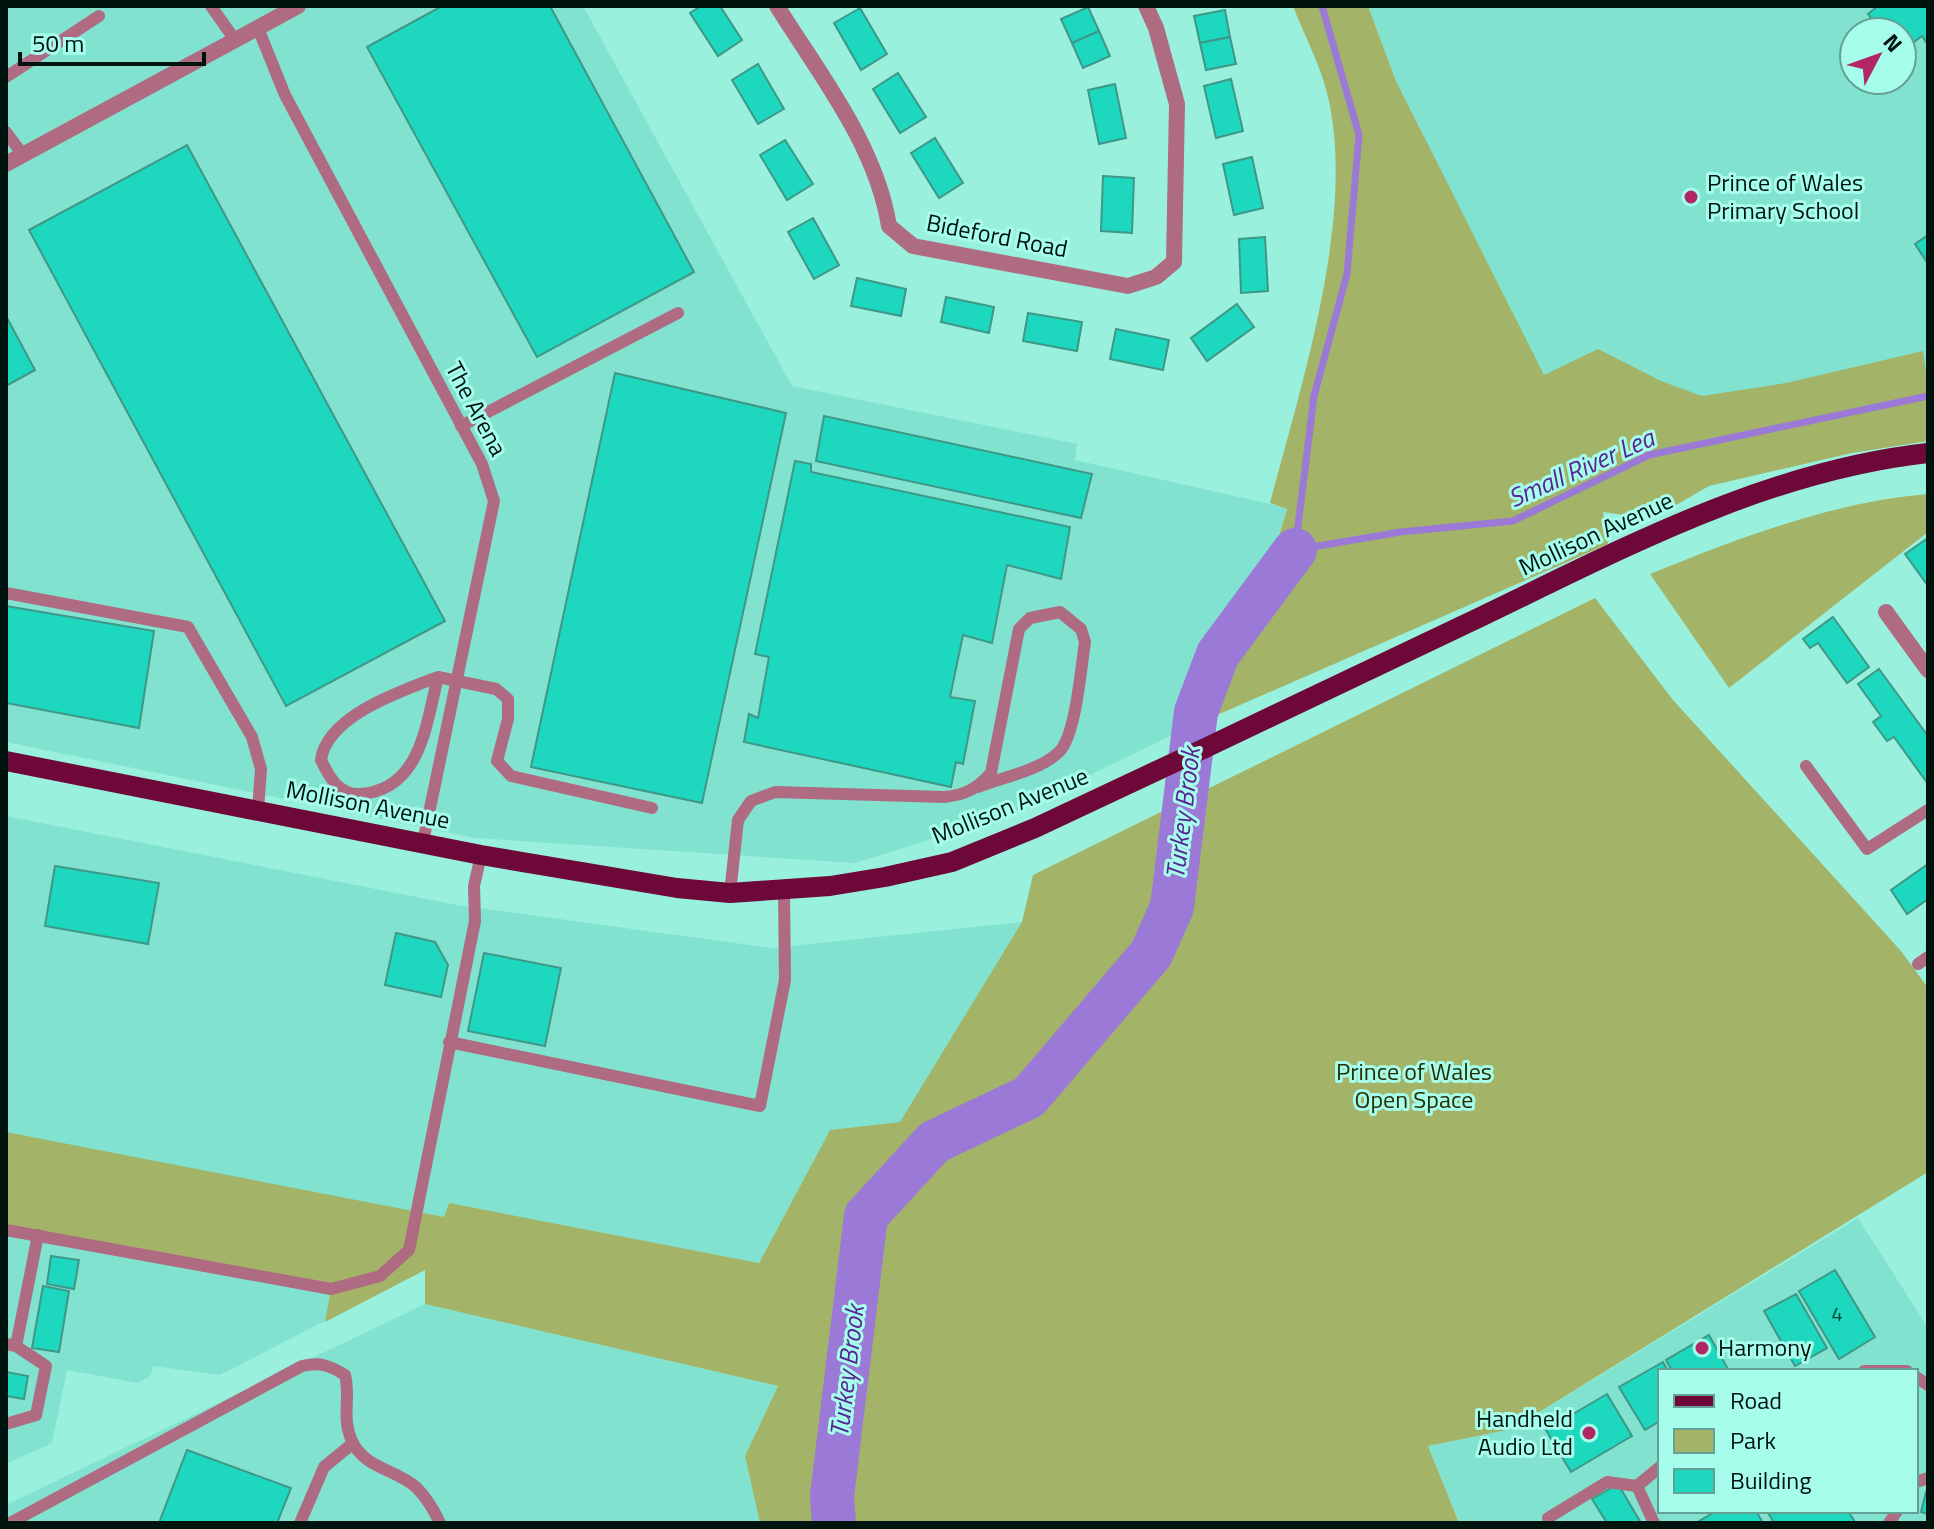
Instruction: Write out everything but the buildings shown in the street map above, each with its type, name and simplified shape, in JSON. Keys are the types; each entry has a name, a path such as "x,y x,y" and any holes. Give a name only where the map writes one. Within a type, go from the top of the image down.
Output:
{"main road":[{"name":"Mollison Avenue","path":"6,761 481,855 677,888 730,893 784,891 871,879 952,862 1236,734 1637,541 1776,485 1886,458 1928,453"}],"street":[{"path":"6,164 298,6"},
{"name":"Bideford Road","path":"777,6 862,143 884,196 889,226 913,246 1128,286 1156,277 1174,262 1177,104 1156,28 1146,6"},
{"path":"1886,612 1928,670"}],"lane":[{"path":"211,6 235,40"},
{"path":"6,77 99,16"},
{"name":"The Arena","path":"258,28 285,95 486,474 494,501 423,842"},
{"path":"6,132 23,155"},
{"path":"461,426 678,313"},
{"path":"6,593 188,627 252,737 261,769 258,810"},
{"path":"730,893 738,820 751,801 775,792 960,796 1046,761 1061,750 1068,735 1085,642 1081,629 1060,612 1030,618 1019,629 991,773 978,787"},
{"path":"438,677 417,757 403,776 393,785 375,793 355,794 342,790 329,778 321,760 331,734 395,694 438,677 458,678 496,689 508,699 508,719 497,761 511,776 652,808"},
{"path":"1806,766 1867,849 1928,810"},
{"path":"6,1230 331,1289 380,1276 409,1250 475,921 474,886 481,855"},
{"path":"449,1042 760,1106 785,980 784,891"},
{"path":"6,1424 36,1415 46,1366 11,1345 38,1235"},
{"path":"10,1523 302,1366 329,1365 345,1375 349,1391 344,1412 352,1444 376,1466 415,1487 440,1523"},
{"path":"300,1523 324,1467 352,1444"},
{"path":"1548,1518 1607,1482 1637,1486 1658,1469"},
{"path":"1637,1486 1654,1523"}],"shaded area":[{"path":"6,6 583,6 792,386 1077,444 1075,460 1287,508 1271,563 1208,649 1184,695 1176,733 1006,816 855,863 475,838 6,742"},
{"name":"Prince of Wales Primary School","path":"1368,6 1928,6 1928,386 1593,467 1494,281 1396,81"},
{"path":"6,816 457,905 771,948 1022,922 900,1123 830,1130 759,1263 449,1204 425,1269 220,1375 153,1366 151,1375 138,1383 67,1370 52,1443 6,1464"},
{"path":"1858,1218 1928,1328 1928,1523 1459,1523 1428,1446 1512,1429"},
{"path":"425,1304 778,1386 745,1456 760,1523 6,1523 6,1505"}],"green space":[{"path":"1293,6 1368,6 1396,81 1544,375 1598,349 1661,381 1702,396 1786,383 1923,351 1928,386 1928,441 1852,453 1709,486 1652,519 1603,512 1608,544 1176,733 1184,695 1208,649 1271,563 1287,509 1270,503 1309,355 1330,248 1335,195 1335,144 1328,97"},
{"path":"1928,494 1928,532 1729,688 1650,574 1717,547 1821,513"},
{"name":"Prince of Wales Open Space","path":"1595,598 1673,700 1901,951 1928,988 1928,1172 1512,1429 1428,1446 1459,1523 760,1523 745,1456 778,1386 425,1304 425,1270 325,1322 331,1289 6,1227 6,1132 444,1217 449,1203 759,1263 830,1130 900,1122 1022,922 1033,875"}],"waterway":[{"name":"Small River Lea","path":"1322,6 1359,135 1347,274 1314,396 1295,550 1400,532 1513,521 1649,455 1928,396"},
{"name":"Turkey Brook","path":"834,1523 832,1496 866,1216 934,1142 1029,1097 1151,954 1172,907 1196,712 1218,654 1295,550"}],"place":[{"name":"Prince of Wales Primary School","path":"1691,197"},
{"name":"Harmony","path":"1702,1348"},
{"name":"Handheld Audio Ltd","path":"1589,1433"}]}
